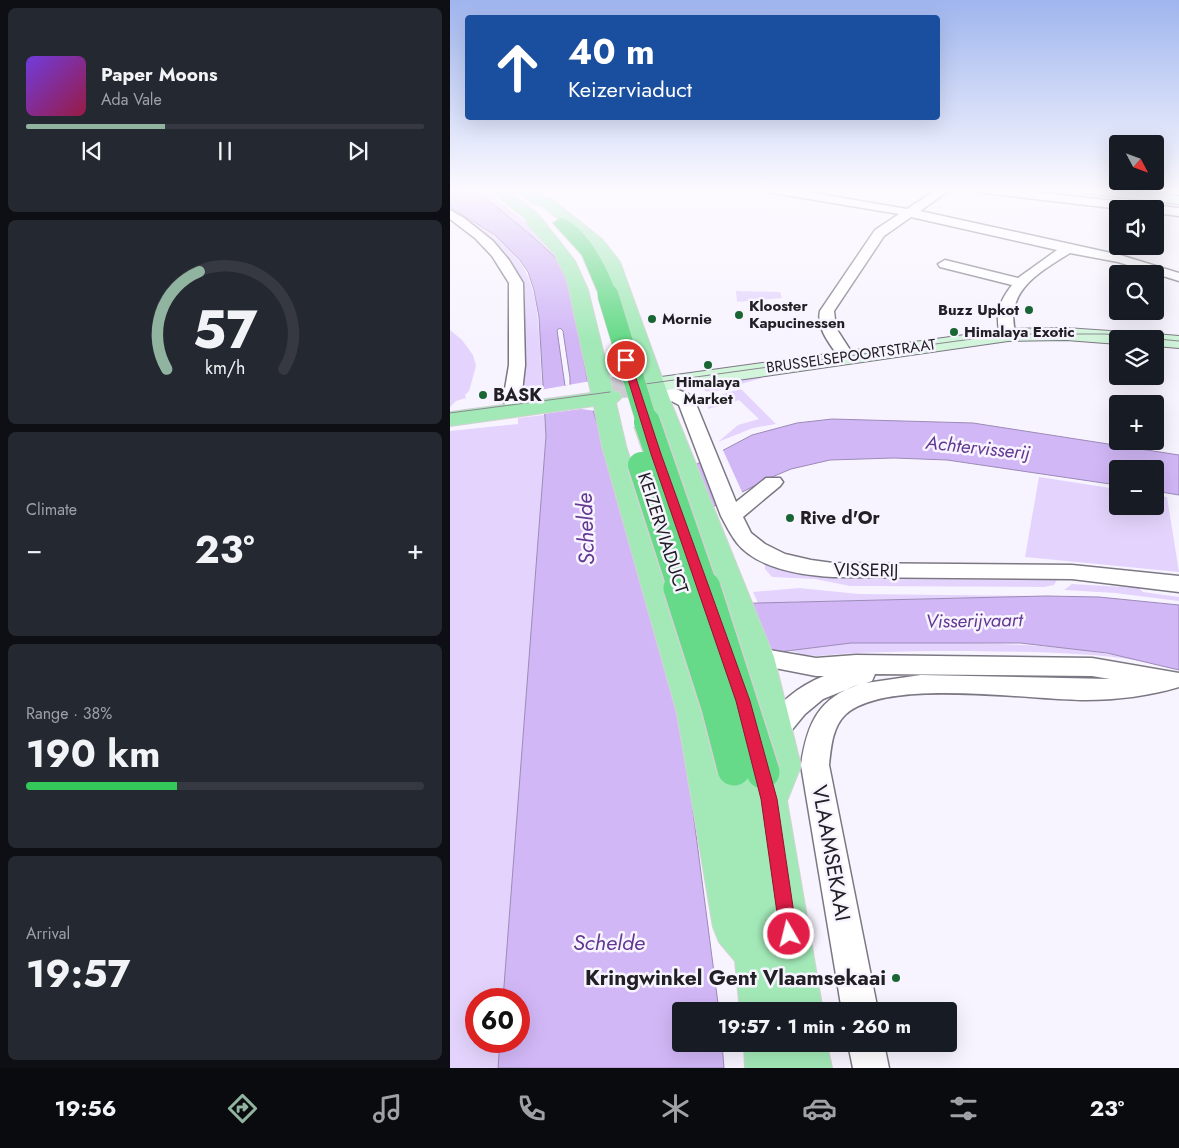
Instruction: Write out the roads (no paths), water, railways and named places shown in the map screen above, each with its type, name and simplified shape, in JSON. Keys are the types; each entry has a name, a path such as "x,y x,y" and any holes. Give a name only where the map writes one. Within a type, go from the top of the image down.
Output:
{"highway":[{"name":"KEIZERVIADUCT","path":"578,239 592,256 601,296 722,635 762,776"},
{"path":"567,240 601,296"}],"main road":[{"path":"552,239 559,246 572,266 614,446 694,713 734,927 757,953"},
{"path":"591,239 611,262 650,385 693,454 758,657 776,730 762,776 757,953 762,1002"},
{"path":"450,419 540,402 602,393"},
{"path":"450,408 512,400 540,402"},
{"path":"762,776 799,1002"},
{"path":"768,1052 769,1068"},
{"path":"805,1052 808,1068"}],"street":[{"path":"482,239 501,258 511,271 516,283 517,365 512,400"},
{"path":"846,356 830,329 825,316 875,239"},
{"path":"1024,239 1068,249 1085,250 1179,277"},
{"path":"1008,335 1004,320 1006,307 1020,283 1068,249"},
{"path":"945,264 1020,283"},
{"name":"BRUSSELSEPOORTSTRAAT","path":"650,385 846,356 1008,335 1066,334 1109,337"},
{"path":"1164,341 1179,342"},
{"name":"VISSERIJ","path":"693,454 729,509 743,537 750,544 767,555 812,568 1072,572 1179,584"},
{"path":"729,509 773,482"},
{"path":"758,657 816,668 856,664 1092,667 1175,681"},
{"path":"776,730 807,694 821,686 902,665"},
{"name":"VLAAMSEKAAI","path":"858,1002 815,765 820,733 827,719 844,702 882,687 938,685 1075,690 1135,687 1175,681"},
{"path":"868,1052 871,1068"}],"water":[{"name":"Schelde","path":"499,239 535,239 557,259 569,277 592,407 617,487 663,482 752,435 797,423 832,419 973,423 1109,444 1109,450 1147,450 1179,455 1179,495 1164,492 1164,460 1109,460 1109,484 947,460 894,458 830,460 791,469 772,477 631,548 651,608 758,603 1046,596 1099,597 1179,605 1179,670 1107,653 1020,643 851,643 667,666 683,735 718,1002 672,1002 672,1052 723,1052 724,1068 498,1068 499,1053 530,1053 530,988 504,988 546,436 539,317 534,290 528,272 519,259","holes":["560,328 563,331 570,386 565,386 557,330"]}],"tunnel":[{"path":"608,388 646,386"}],"tram line":[{"path":"645,384 1008,334 1105,334 1179,341"},
{"path":"450,413 610,392"}],"place":[{"name":"Buzz Upkot","path":"1029,310"},
{"name":"Klooster Kapucinessen","path":"739,315"},
{"name":"Mornie","path":"652,319"},
{"name":"Himalaya Exotic","path":"954,332"},
{"name":"Himalaya Market","path":"708,365"},
{"name":"BASK","path":"483,395"},
{"name":"Rive d'Or","path":"790,518"},
{"name":"Kringwinkel Gent Vlaamsekaai","path":"896,978"}],"water label":[{"name":"Achtervisserij","path":"978,447"},
{"name":"Visserijvaart","path":"974,620"}]}
